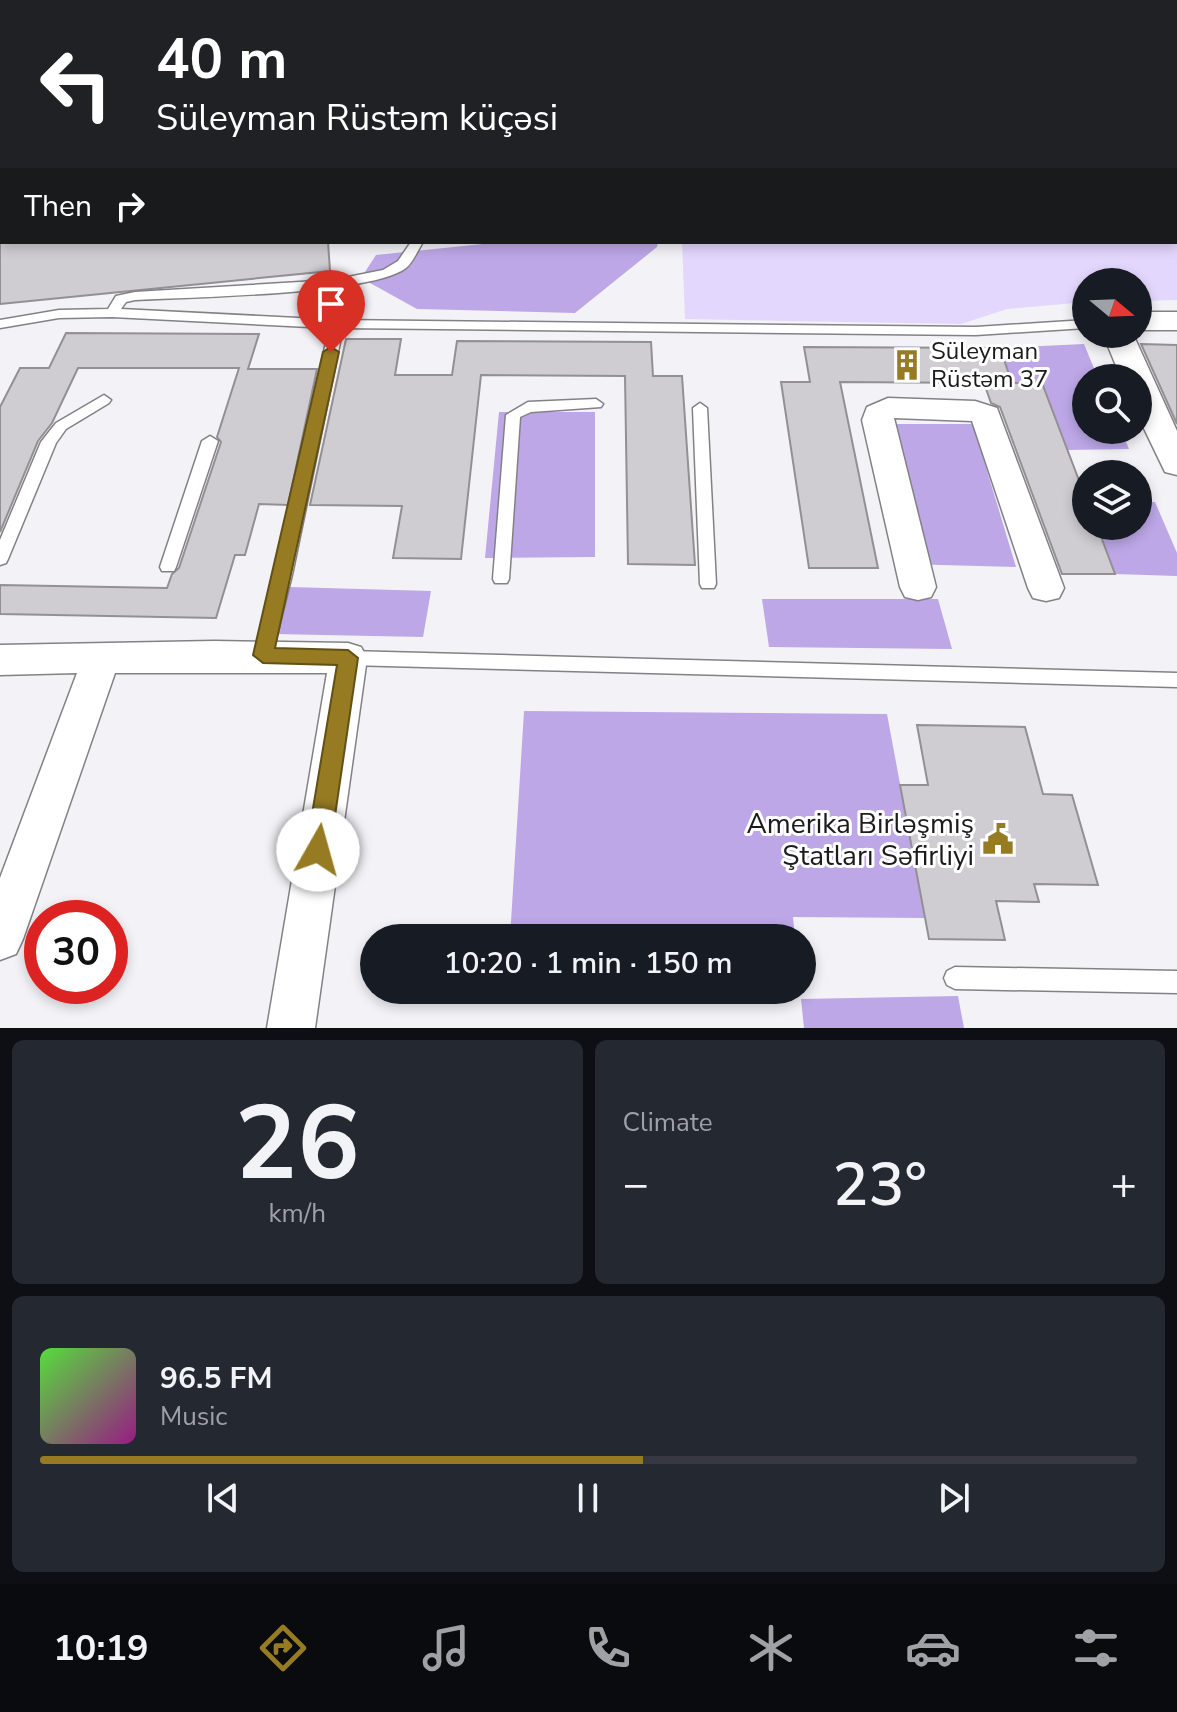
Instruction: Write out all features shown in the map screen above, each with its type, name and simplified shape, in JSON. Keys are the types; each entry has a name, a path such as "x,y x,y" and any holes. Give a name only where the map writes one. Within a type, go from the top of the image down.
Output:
{"street":[{"path":"1152,321 1177,321"},
{"path":"918,587 878,420 878,414 888,408 975,411 986,415 1046,588"},
{"path":"1152,412 1177,464"},
{"path":"0,660 263,655 348,658 291,1028"},
{"path":"0,939 101,659"}],"lane":[{"path":"112,313 121,299 135,296 333,284 387,273 403,264 416,244"},
{"path":"0,324 59,314 112,313 337,324 976,331 1072,325"},
{"path":"263,655 337,324"},
{"path":"0,559 49,442 61,426 104,400"},
{"path":"501,579 513,415 528,407 596,404"},
{"path":"700,408 708,584"},
{"path":"168,567 210,441"},
{"path":"348,658 1177,680"},
{"path":"955,978 1177,982"}],"shaded area":[{"path":"483,244 658,244 575,313 417,309 361,278 376,255"},
{"path":"682,244 1177,244 1177,300 1152,301 1152,268 1072,268 1072,303 1007,309 961,324 685,319"},
{"path":"1072,345 1072,348 1086,348 1092,364 1072,364 1072,444 1127,444 1129,449 1068,450 1012,383 1000,348"},
{"path":"499,412 595,412 595,557 485,558"},
{"path":"876,424 973,424 1016,567 903,564"},
{"path":"1152,502 1155,502 1177,553 1177,576 1115,574 1102,540 1152,540"},
{"path":"289,587 431,591 423,637 274,634"},
{"path":"762,599 938,599 952,649 769,647"},
{"path":"524,711 887,714 925,918 793,917 794,924 511,924"},
{"path":"958,996 964,1028 804,1028 802,1004 816,1004 816,999"}],"building":[{"path":"0,244 328,244 330,271 0,304"},
{"path":"66,333 259,334 248,369 317,369 288,505 259,504 245,555 235,555 216,618 0,614 0,585 167,588 172,574 179,568 221,442 217,437 239,368 78,368 52,423 38,441 0,532 0,407 20,368 49,368"},
{"path":"346,339 401,339 395,375 452,375 457,341 651,342 653,376 682,376 695,565 628,564 625,376 481,375 461,559 393,558 402,506 310,505"},
{"path":"1152,344 1177,345 1177,424 1152,364 1143,348 1152,348"},
{"path":"804,347 1000,348 1012,383 1042,383 1072,462 1072,540 1102,540 1115,574 1062,574 1000,407 991,403 984,383 840,382 878,568 809,568 781,382 810,382"},
{"name":"Amerika Birləşmiş Ştatları Səfirliyi","path":"917,725 1025,727 1043,794 1072,795 1098,885 1034,884 1039,902 996,901 1005,940 929,939 900,785 928,785"}],"place":[{"name":"Süleyman Rüstəm 37","path":"907,365"},
{"name":"Amerika Birləşmiş Ştatları Səfirliyi","path":"998,839"}],"route":[{"path":"318,850 348,658 263,655 284,575 331,352"}]}
